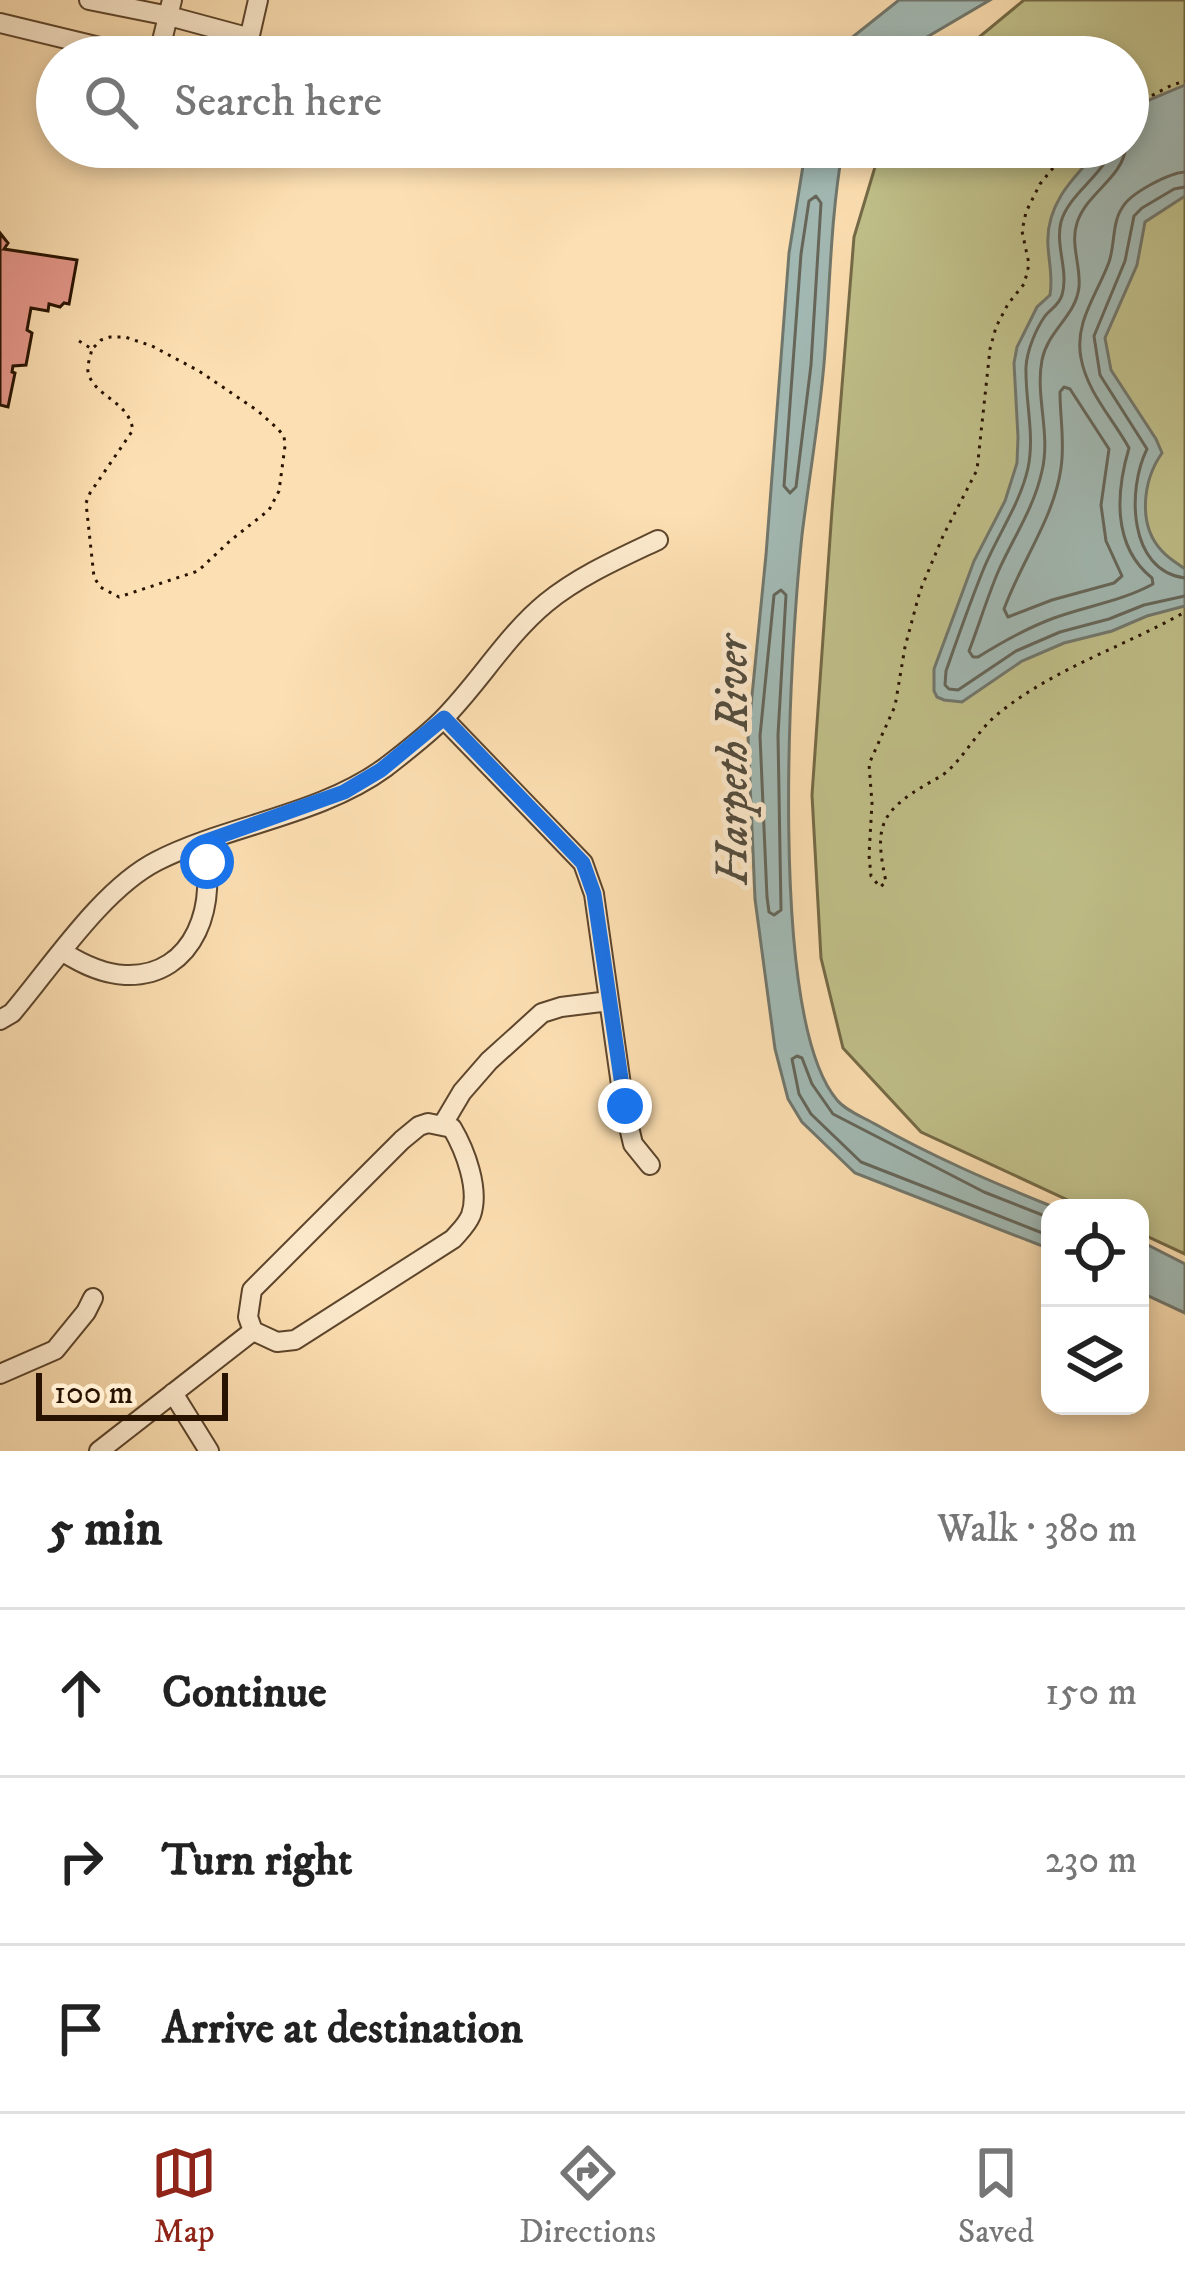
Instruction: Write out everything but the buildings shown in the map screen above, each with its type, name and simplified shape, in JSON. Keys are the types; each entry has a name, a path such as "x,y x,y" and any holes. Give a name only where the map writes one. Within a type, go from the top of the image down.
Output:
{"street":[{"path":"89,0 171,8 225,36"},
{"path":"249,36 258,0"},
{"path":"0,22 56,36"},
{"path":"0,1020 12,1013 92,916 153,863 344,792 381,770 444,718 546,603 658,540"},
{"path":"444,718 583,863 594,894 633,1144 650,1165"},
{"path":"63,952 83,964 130,976 158,969 182,955 205,915 207,862 201,843"},
{"path":"443,1124 489,1061 542,1013 609,1001"},
{"path":"419,1126 452,1128 473,1189 473,1209 453,1239 295,1340 277,1342 253,1331 248,1317 252,1290 265,1276 402,1139 419,1126"},
{"path":"0,1374 55,1350 93,1298"},
{"path":"99,1451 253,1331"},
{"path":"173,1393 209,1451"}],"path":[{"path":"1149,97 1185,81"},
{"path":"1053,168 1026,212 1022,231 1027,273 996,326 990,349 977,470 920,591 895,706 869,764 869,855 875,884 880,887 886,881 880,851 885,817 901,800 948,771 994,717 1074,665 1185,612"},
{"path":"110,337 152,346 258,411 284,436 279,491 269,511 198,571 119,597 100,587 94,577 86,503 134,430 121,406 90,379 92,349 110,337"},
{"path":"79,340 92,349"}],"green space":[{"path":"1024,0 1185,0 1185,1254 1149,1237 1149,1199 1066,1199 921,1132 843,1048 821,958 812,795 854,237 875,168 1149,168 1149,36 980,36"}],"water":[{"path":"899,0 990,0 929,36 854,36"},
{"path":"1185,85 1185,196 1145,222 1137,265 1105,338 1111,370 1162,453 1150,476 1146,516 1164,554 1185,569 1185,606 1064,643 1022,661 962,702 944,700 934,691 934,669 1017,463 1014,363 1037,307 1050,295 1051,216 1083,168 1149,168 1149,100"},
{"path":"803,168 840,168 793,659 789,829 800,993 815,1057 837,1100 941,1158 1041,1202 1041,1245 855,1173 802,1122 788,1099 775,1049 755,899 748,736 789,253"},
{"path":"1149,1246 1185,1264 1185,1313 1149,1296"}],"route":[{"path":"207,862 201,843 344,792 381,770 444,718 583,863 594,894 625,1106"}],"water label":[{"name":"Harpeth River","path":"731,760"}]}
